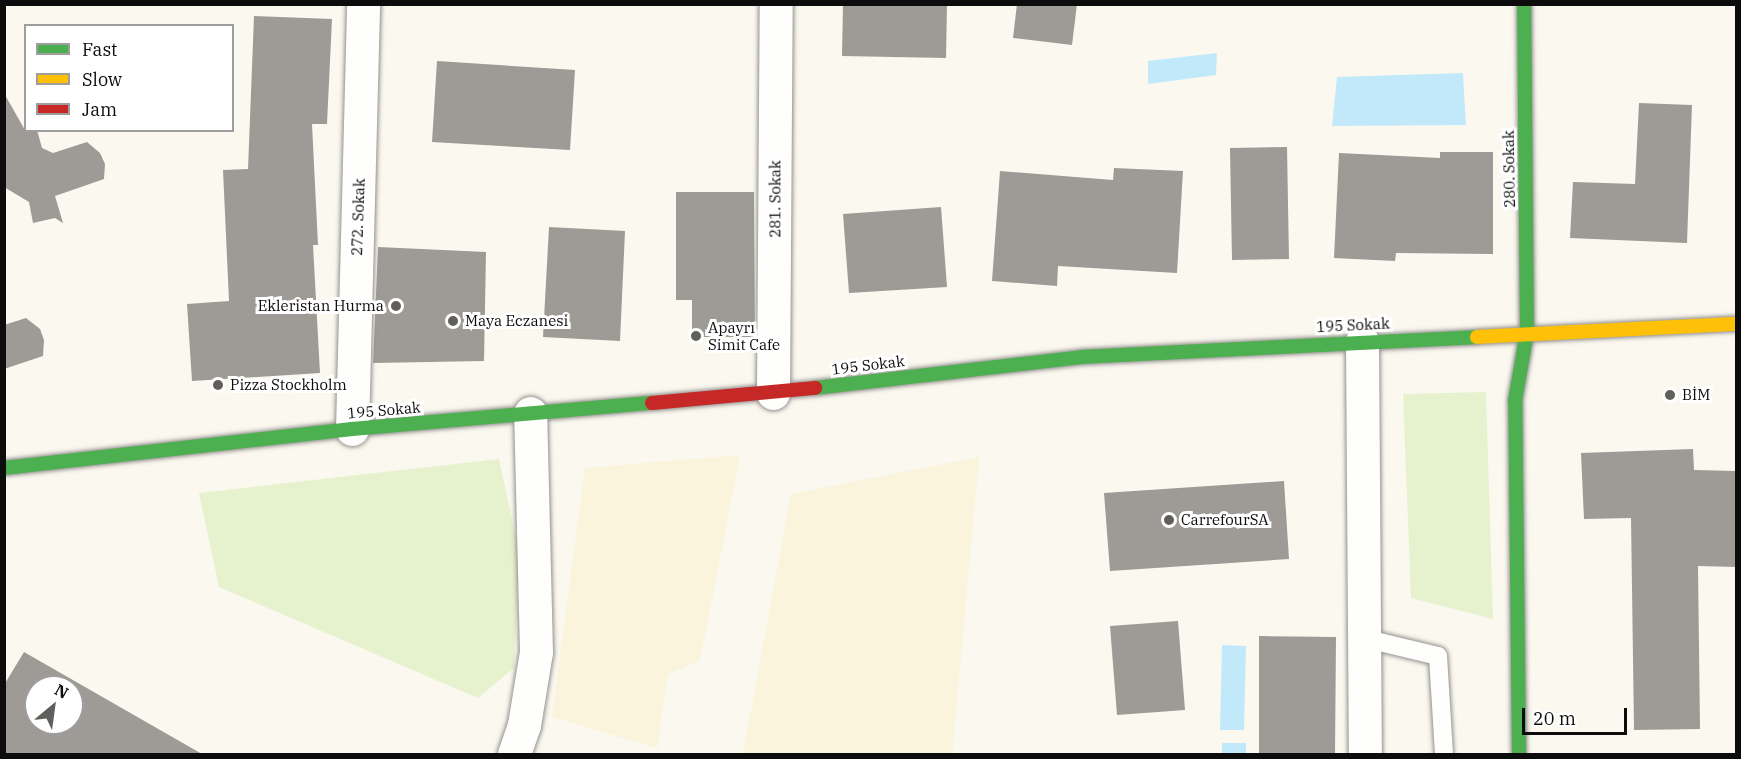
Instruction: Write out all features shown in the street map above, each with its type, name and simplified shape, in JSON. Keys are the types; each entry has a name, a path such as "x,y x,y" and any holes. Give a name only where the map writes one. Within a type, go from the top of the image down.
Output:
{"street":[{"name":"272. Sokak","path":"352,429 363,4"},
{"name":"281. Sokak","path":"774,393 776,4"},
{"name":"280. Sokak","path":"1519,754 1515,401 1527,332 1524,4"},
{"name":"195 Sokak","path":"4,468 352,429 774,393 1083,357 1527,332 1737,324"},
{"path":"1362,341 1365,754"},
{"path":"514,754 524,725 536,652 530,413"}],"lane":[{"path":"1363,638 1438,656 1444,754"}],"shaded area":[{"path":"740,455 700,661 668,674 657,748 552,717 585,468"},
{"path":"979,457 952,754 743,754 791,494"}],"green space":[{"path":"1486,392 1493,619 1411,598 1403,394"},
{"path":"499,459 519,552 514,668 478,698 219,587 199,493"}],"water":[{"path":"1217,53 1216,75 1148,84 1148,61"},
{"path":"1463,73 1466,125 1332,126 1337,77"},
{"path":"1222,645 1246,646 1244,730 1220,730"},
{"path":"1222,743 1246,743 1246,754 1222,754"}],"building":[{"path":"843,4 947,4 946,58 842,56"},
{"path":"1017,4 1077,4 1072,45 1013,38"},
{"path":"254,16 332,19 327,124 312,124 318,245 313,245 320,373 192,381 187,304 229,301 223,170 248,169"},
{"path":"437,61 575,70 570,150 432,142"},
{"path":"4,93 24,132 38,132 42,148 53,153 87,142 100,153 105,164 104,179 55,196 63,223 55,218 33,223 29,202 4,187"},
{"path":"1639,103 1692,105 1687,243 1570,238 1573,182 1635,184"},
{"path":"1287,147 1289,259 1232,260 1230,148"},
{"path":"1440,152 1493,152 1493,254 1396,253 1395,261 1334,258 1339,153 1440,158"},
{"path":"1114,168 1183,171 1177,273 1058,266 1057,286 992,281 1000,171 1113,180"},
{"path":"676,192 754,192 755,337 692,337 692,300 676,300"},
{"path":"941,207 947,287 849,293 843,214"},
{"path":"549,227 625,231 620,341 543,337"},
{"path":"378,247 486,252 484,361 373,363"},
{"path":"26,318 40,329 44,340 43,356 4,369 4,325"},
{"path":"1693,449 1694,470 1737,471 1737,567 1698,566 1700,729 1634,730 1631,518 1584,519 1581,453"},
{"path":"1284,481 1289,559 1110,571 1104,493"},
{"path":"1178,621 1185,710 1117,715 1110,626"},
{"path":"1259,636 1336,637 1335,754 1259,754"},
{"path":"24,652 64,675 24,675 24,735 84,735 84,686 202,754 4,754 4,685"}],"traffic: fast":[{"path":"1519,754 1515,401 1527,332 1524,4"},
{"path":"815,388 1083,357 1477,337"},
{"path":"4,468 352,429 652,403"}],"traffic: slow":[{"path":"1477,337 1736,324"}],"traffic: jam":[{"path":"652,403 815,388"}],"place":[{"name":"Ekleristan Hurma","path":"396,306"},
{"name":"Maya Eczanesi","path":"453,321"},
{"name":"Apayrı Simit Cafe","path":"696,336"},
{"name":"Pizza Stockholm","path":"218,385"},
{"name":"BİM","path":"1670,395"},
{"name":"CarrefourSA","path":"1169,520"}]}
